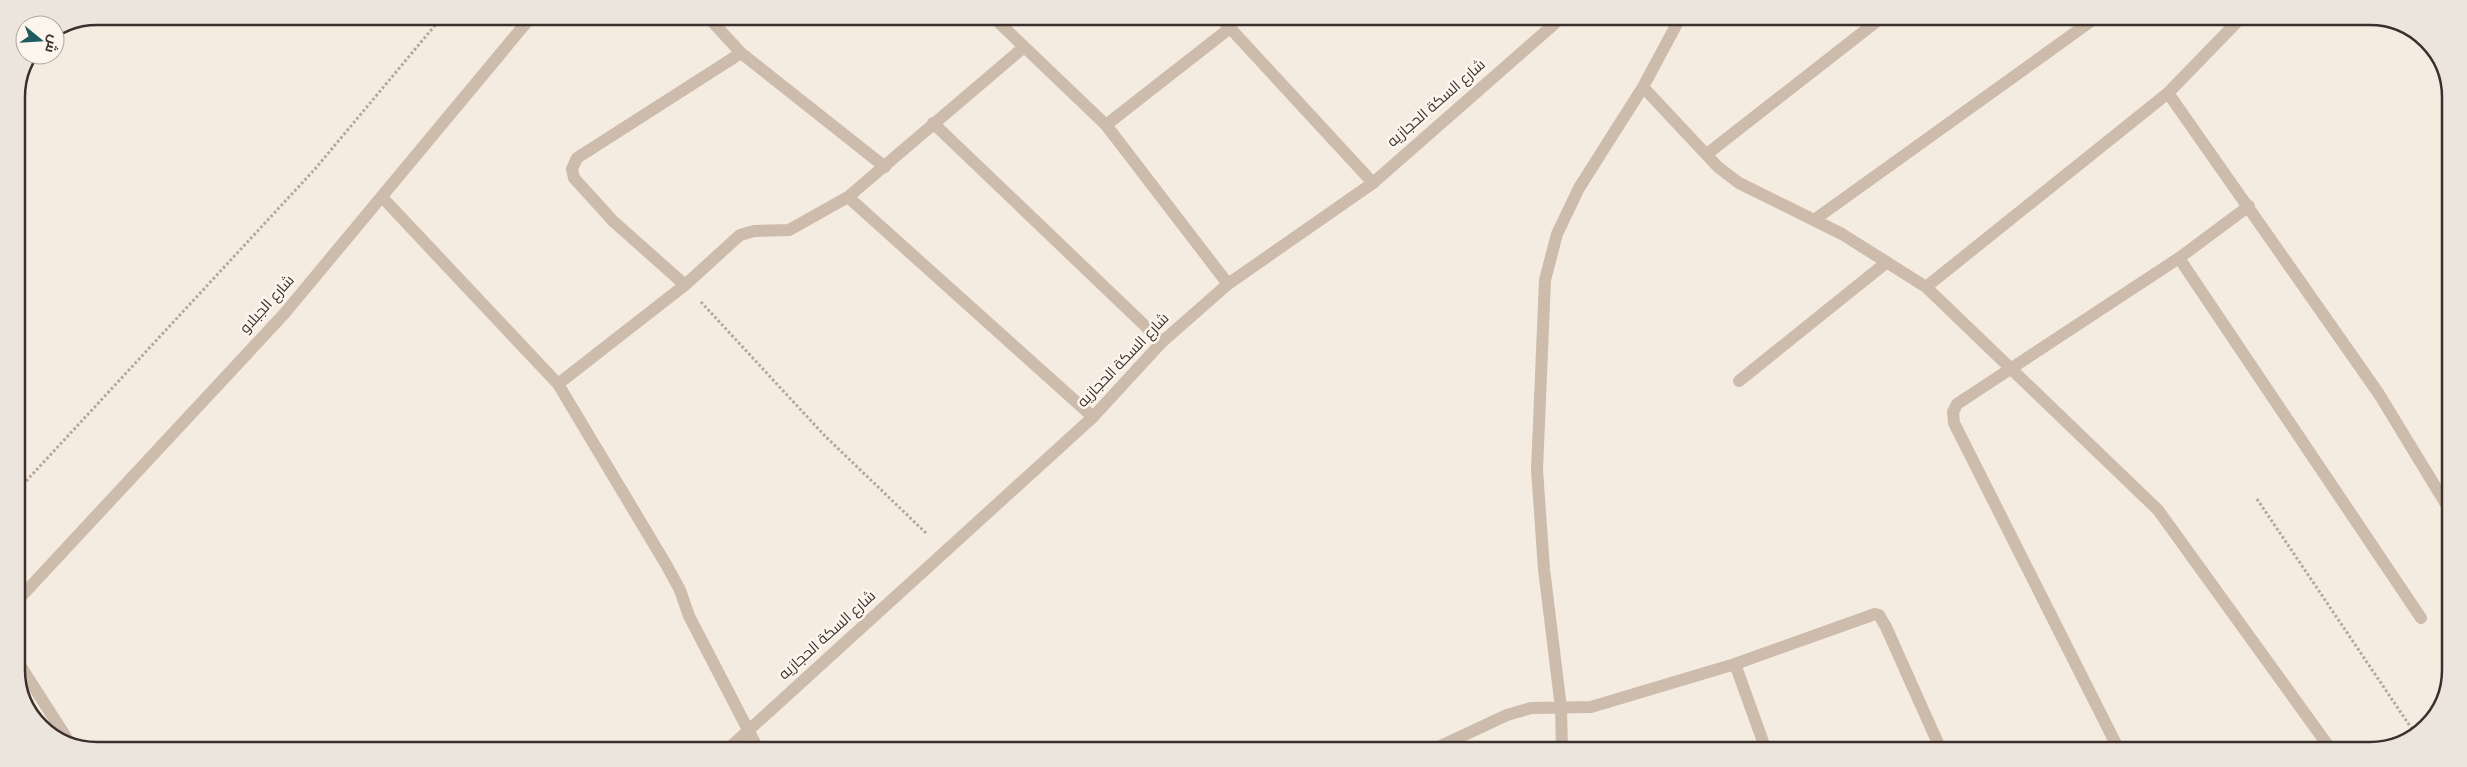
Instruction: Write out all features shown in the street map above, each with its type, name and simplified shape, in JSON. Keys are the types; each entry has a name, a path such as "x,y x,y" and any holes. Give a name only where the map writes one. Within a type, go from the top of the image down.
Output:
{"street":[{"name":"شارع الجبلاو","path":"25,592 284,314 524,25"},
{"path":"715,25 741,53 885,167"},
{"path":"1001,25 1106,125 1228,284"},
{"path":"1227,25 1373,182"},
{"name":"شارع السكة الحجازيه","path":"736,742 1093,417 1162,342 1228,284 1373,182 1553,25"},
{"path":"1562,742 1561,708 1544,569 1537,470 1545,280 1557,234 1579,188 1643,87 1676,25"},
{"path":"1707,154 1872,25"},
{"path":"1814,220 2086,25"},
{"path":"1926,287 2168,93 2231,25"},
{"path":"1106,125 1230,28"},
{"path":"558,384 685,285 740,235 754,231 789,230 848,197 1024,47"},
{"path":"685,285 612,221 574,178 572,169 577,158 741,53"},
{"path":"1643,87 1718,167 1739,183 1842,234 1926,287 2012,369 2158,510 2326,742"},
{"path":"2168,93 2379,394 2442,498"},
{"path":"933,123 1162,342"},
{"path":"382,197 558,384 667,566 680,590 689,616 754,742"},
{"path":"848,197 1093,417"},
{"path":"2115,742 1954,423 1953,412 1956,404 2179,258 2249,206"},
{"path":"2179,258 2420,618"},
{"path":"1739,381 1887,262"},
{"path":"1450,742 1507,716 1531,708 1591,707 1735,664 1875,614 1879,615 1937,742"},
{"path":"1735,664 1763,742"},
{"path":"25,673 64,735"}],"path":[{"path":"25,482 315,169 435,25"},
{"path":"685,285 825,436 946,552"},
{"path":"2256,499 2412,729"}]}
